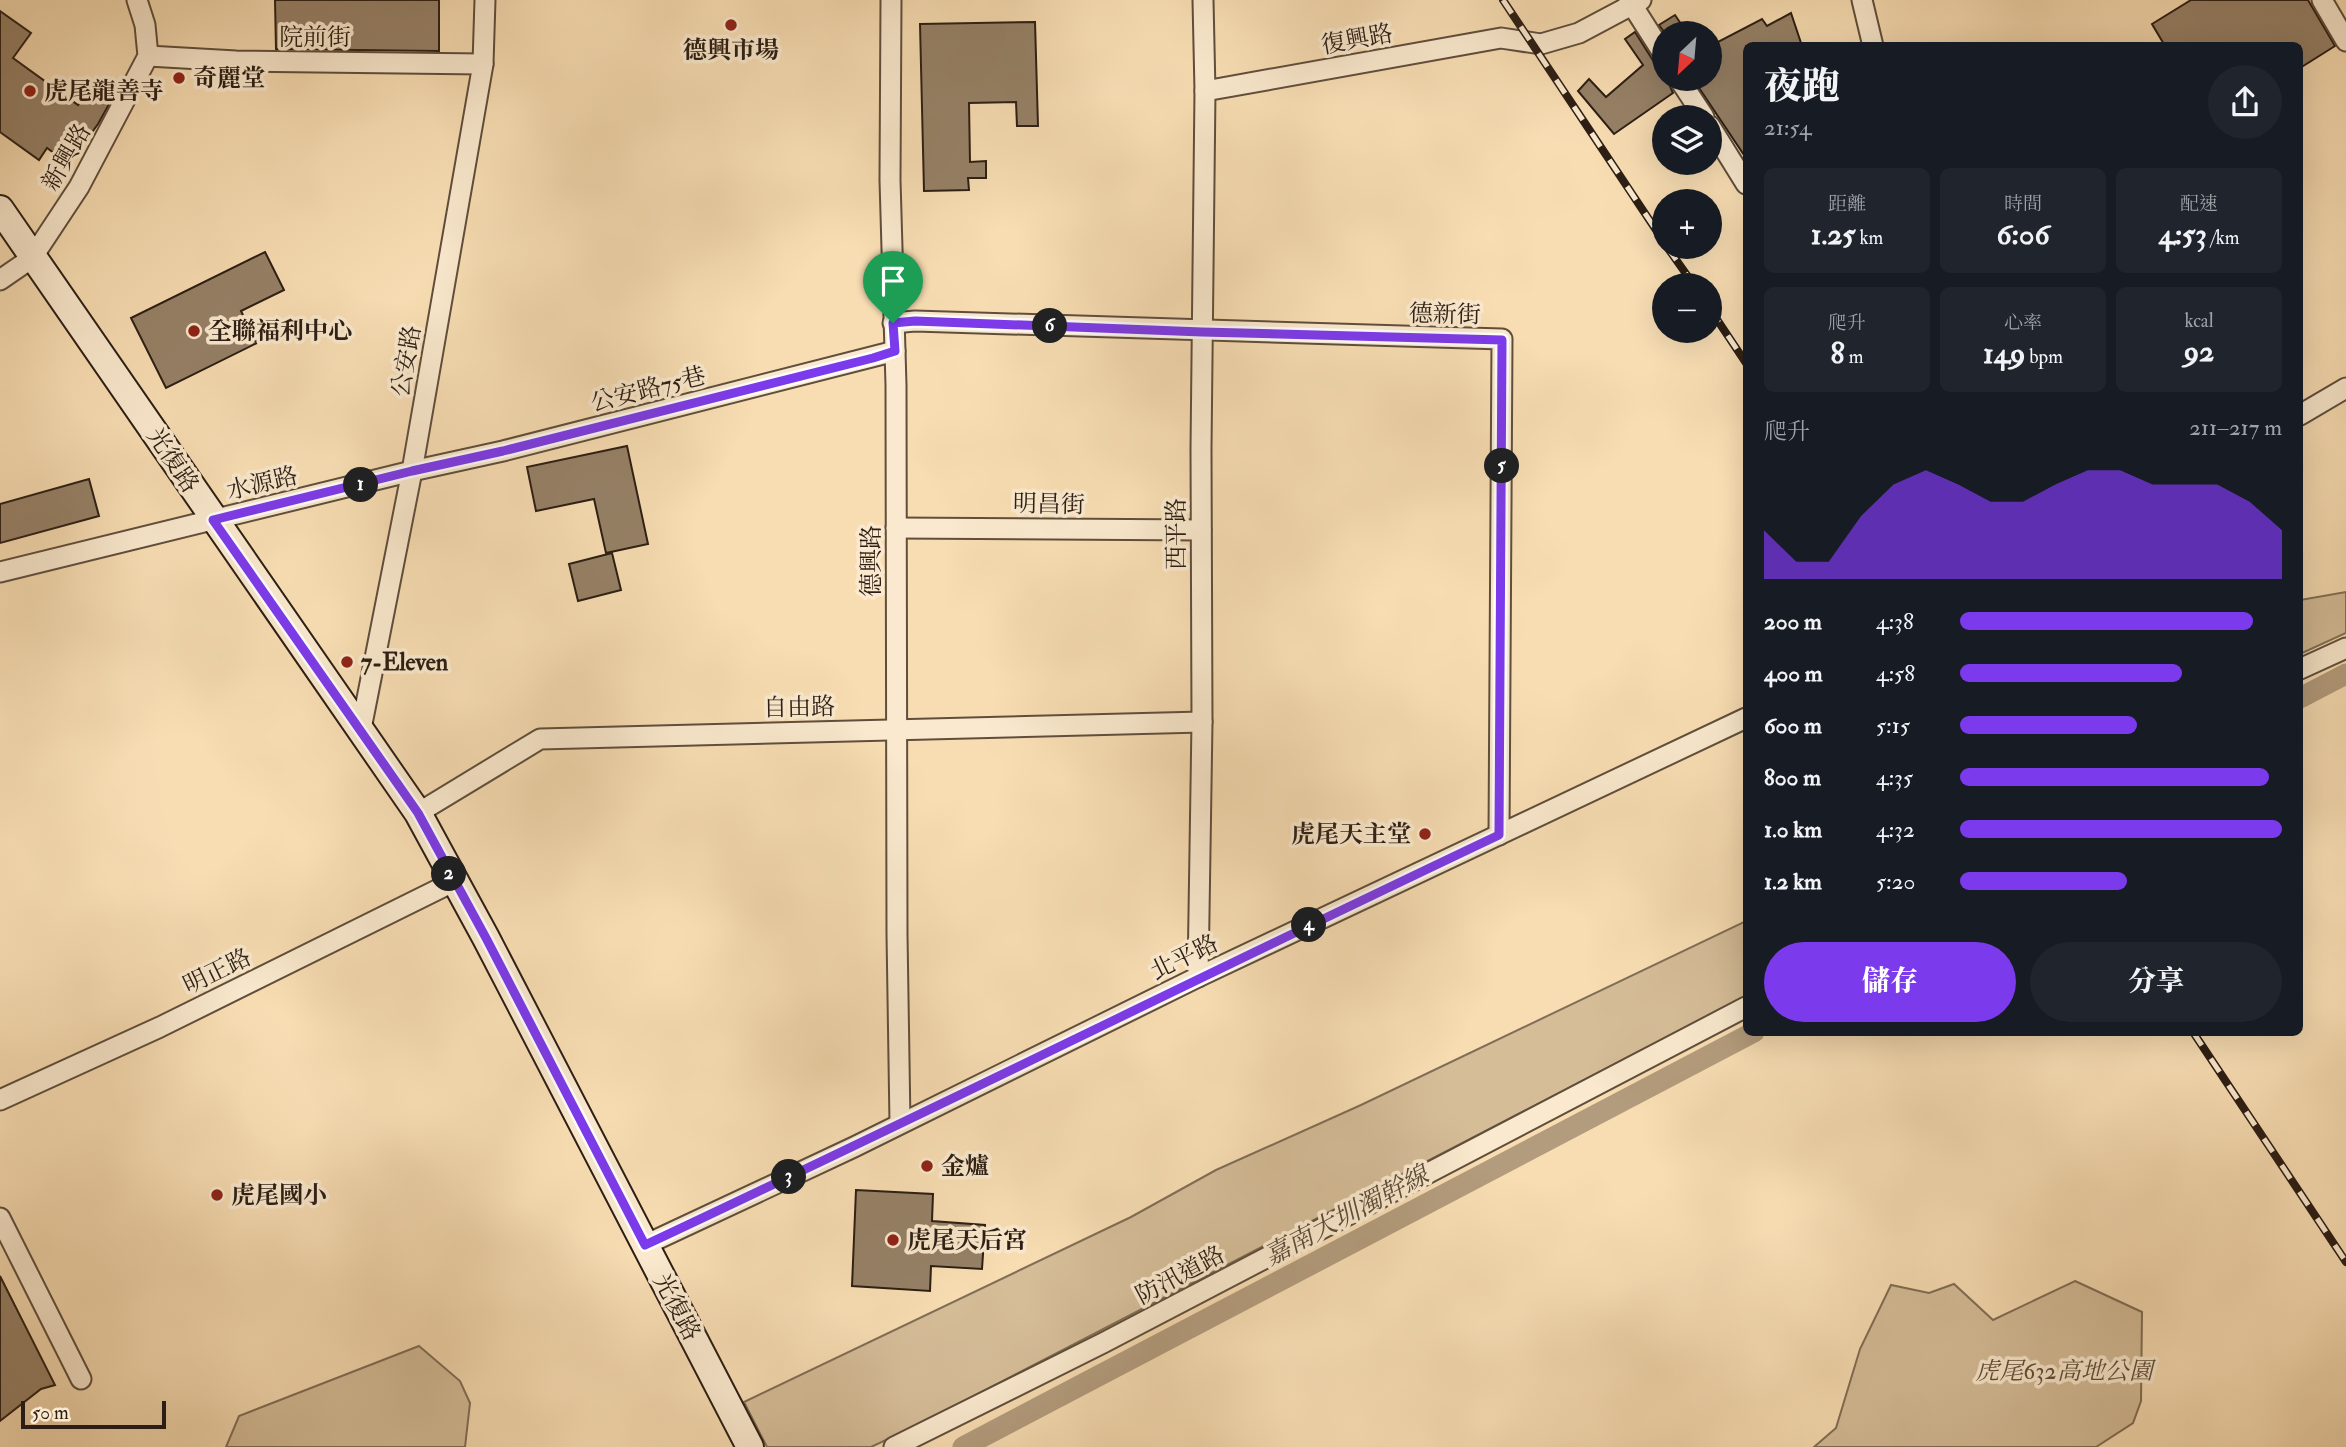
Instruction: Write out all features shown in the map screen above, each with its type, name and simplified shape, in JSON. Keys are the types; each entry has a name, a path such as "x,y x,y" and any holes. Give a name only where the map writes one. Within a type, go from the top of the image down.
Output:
{"street":[{"path":"137,0 145,25 148,56"},
{"name":"公安路","path":"361,729 412,471 482,64 485,0"},
{"name":"德興路","path":"891,0 890,180 895,351 900,1123"},
{"path":"1202,0 1205,91"},
{"path":"1862,0 1872,42"},
{"path":"2322,0 2346,41"},
{"path":"1634,2 1652,34"},
{"name":"復興路","path":"1205,91 1501,38 1541,44 1578,33 1634,2"},
{"name":"院前街","path":"148,56 236,61 482,64"},
{"name":"新興路","path":"0,280 32,258 79,187 148,56"},
{"name":"西平路","path":"1198,977 1205,91"},
{"path":"1722,145 1743,179"},
{"name":"光復路","path":"0,209 418,813 453,882 486,938 750,1447"},
{"name":"德新街","path":"893,323 915,321 1502,340 1499,835"},
{"name":"公安路75巷","path":"412,471 503,451 895,351"},
{"path":"2303,413 2346,388"},
{"name":"水源路","path":"0,572 412,471"},
{"name":"明昌街","path":"896,528 1201,530"},
{"path":"2303,668 2346,648"},
{"name":"北平路","path":"645,1245 1198,977 1743,719"},
{"name":"自由路","path":"418,813 540,739 1202,722"},
{"name":"明正路","path":"0,1100 160,1027 453,882"},
{"name":"防汛道路","path":"894,1447 1103,1343 1743,1009"},
{"path":"0,1218 81,1379"}],"green space":[{"path":"2346,592 2346,633 2303,653 2303,599"},
{"path":"1743,922 1743,998 871,1447 767,1447 744,1402 1131,1217 1216,1170 1361,1105"},
{"name":"虎尾632高地公園","path":"2075,1281 2142,1312 2141,1401 2133,1423 2096,1447 1814,1447 1836,1428 1860,1349 1891,1285 1929,1293 1954,1284 1993,1320"},
{"path":"419,1346 460,1381 470,1403 465,1447 226,1447 239,1416"}],"building":[{"path":"275,0 439,0 439,51 276,49"},
{"path":"2191,0 2308,0 2335,46 2303,66 2303,42 2163,42 2152,24"},
{"name":"虎尾龍善寺","path":"0,11 31,33 13,58 78,105 94,83 113,97 98,124 69,164 47,148 39,160 0,132"},
{"path":"1791,13 1801,42 1743,42 1743,154 1722,122 1722,105 1710,105 1701,91 1722,91 1722,40 1762,19 1767,26"},
{"path":"1675,15 1679,21 1665,21"},
{"path":"1035,22 1038,126 1017,126 1016,102 969,103 970,162 986,161 986,178 968,178 969,190 924,191 920,24"},
{"path":"1635,32 1652,59 1652,91 1673,93 1652,105 1614,134 1578,91 1589,79 1606,97 1643,65 1625,39"},
{"name":"全聯福利中心","path":"265,252 284,290 241,311 257,343 166,388 131,318"},
{"path":"627,446 648,544 606,553 594,499 536,511 527,467"},
{"path":"89,479 99,516 0,543 0,504"},
{"path":"612,553 621,590 578,601 569,564"},
{"name":"虎尾天后宮","path":"856,1190 933,1194 932,1221 985,1225 982,1269 931,1266 930,1291 852,1286"},
{"path":"0,1276 55,1385 41,1389 0,1421"}],"waterway":[{"name":"嘉南大圳濁幹線","path":"2303,696 2346,674"},
{"name":"嘉南大圳濁幹線","path":"963,1447 1746,1036"}],"railway":[{"path":"1503,0 1652,224"},
{"path":"1676,259 1685,273"},
{"path":"1722,327 1743,358"},
{"path":"2196,1036 2346,1262"}],"place":[{"name":"德興市場","path":"731,25"},
{"name":"奇麗堂","path":"179,78"},
{"name":"虎尾龍善寺","path":"30,91"},
{"name":"全聯福利中心","path":"194,331"},
{"name":"7-Eleven","path":"347,662"},
{"name":"虎尾天主堂","path":"1425,834"},
{"name":"金爐","path":"927,1166"},
{"name":"虎尾國小","path":"217,1195"},
{"name":"虎尾天后宮","path":"893,1240"}],"route":[{"path":"915,321 1502,340 1499,835 1198,977 854,1147 645,1245 418,813 213,520 503,451 873,358 895,351 893,323 915,321"}]}
